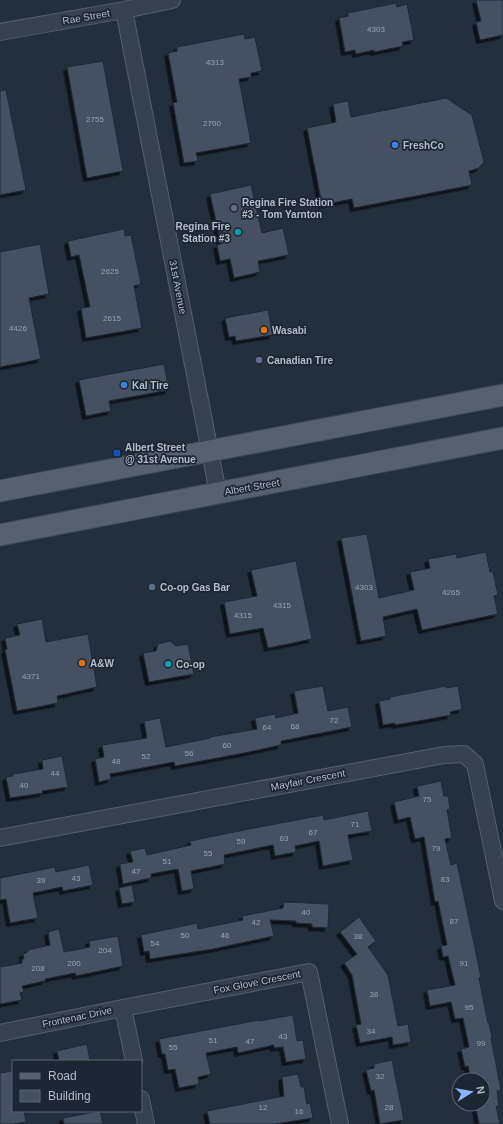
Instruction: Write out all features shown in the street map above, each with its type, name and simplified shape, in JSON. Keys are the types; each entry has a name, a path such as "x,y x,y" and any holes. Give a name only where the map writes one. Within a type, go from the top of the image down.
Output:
{"main road":[{"path":"0,492 503,395"},
{"name":"Albert Street","path":"0,536 503,438"}],"street":[{"name":"Rae Street","path":"0,32 172,0"},
{"name":"31st Avenue","path":"124,10 218,493"},
{"name":"Mayfair Crescent","path":"0,838 437,756 464,754 475,764 498,851 503,901"},
{"name":"Fox Glove Crescent","path":"123,1008 309,972 340,1124"},
{"name":"Frontenac Drive","path":"0,1033 123,1008 134,1060"},
{"path":"142,1105 146,1124"}],"building":[{"path":"476,0 503,0 503,35 480,40 476,22 481,21"},
{"path":"396,3 397,7 407,4 414,40 402,42 403,46 374,52 374,50 356,54 355,50 345,52 339,18 348,16 348,13"},
{"path":"244,34 245,39 255,37 262,71 251,73 251,77 239,79 251,143 196,153 198,161 184,163 173,103 177,102 168,53 177,51 177,47"},
{"path":"103,61 123,171 87,178 67,67"},
{"path":"6,90 26,190 0,195 0,91"},
{"name":"FreshCo","path":"446,98 472,115 484,162 479,168 469,171 472,185 354,208 352,199 322,205 307,128 336,122 333,104 348,101 351,117"},
{"name":"Regina Fire Station #3","path":"251,185 262,233 283,228 289,255 258,261 260,272 234,278 230,259 220,261 217,245 221,244 210,194"},
{"path":"124,229 125,236 131,235 141,284 134,286 142,328 86,338 81,308 90,307 79,255 71,257 68,241"},
{"path":"40,244 49,294 29,298 41,359 0,367 0,252"},
{"path":"268,310 273,335 236,341 235,336 229,337 225,318"},
{"name":"Kal Tire","path":"164,364 169,390 109,401 111,411 86,416 79,380"},
{"path":"367,534 379,598 414,590 410,572 430,568 428,559 456,554 457,558 486,552 490,572 493,572 498,595 494,596 498,614 422,630 417,609 383,617 386,636 361,641 341,538"},
{"path":"296,561 312,639 268,648 263,628 230,634 224,602 257,596 251,570"},
{"path":"42,619 46,642 88,634 97,687 57,696 58,703 17,711 5,650 7,649 5,638 20,635 17,624"},
{"name":"Co-op","path":"170,641 176,646 188,644 194,674 149,682 143,653 156,651 158,644"},
{"path":"323,686 328,711 348,707 352,727 281,741 281,745 244,753 175,766 174,762 110,774 111,779 99,782 95,759 104,757 102,745 147,738 144,721 160,718 166,747 210,737 257,729 255,718 275,714 276,718 298,713 294,691"},
{"path":"446,686 446,688 458,686 462,709 450,712 451,715 395,725 395,723 383,725 379,701 390,699 390,697"},
{"path":"62,756 68,787 42,791 43,793 10,798 6,777 13,776 13,774 43,769 42,760"},
{"path":"441,781 444,796 448,796 450,809 447,810 452,838 445,839 451,865 457,863 481,977 479,978 492,1037 501,1090 497,1091 499,1106 496,1106 500,1124 479,1124 477,1112 491,1112 491,1072 469,1072 468,1066 465,1067 461,1049 469,1047 463,1018 455,1019 451,1002 430,1006 427,990 455,985 448,956 443,957 441,946 447,945 438,901 435,902 424,837 415,839 410,817 398,820 394,802 419,796 417,786"},
{"path":"368,811 372,831 348,835 353,860 323,866 319,841 295,846 296,852 275,856 273,845 224,855 225,864 191,871 194,889 182,891 178,869 151,874 151,878 123,884 120,864 133,862 130,851 145,848 147,855 191,845 190,841 254,828 323,815 324,820"},
{"path":"89,865 93,885 63,891 62,887 33,893 38,918 10,923 6,899 0,900 0,878 55,867 56,872"},
{"path":"132,885 135,902 122,904 119,888"},
{"path":"284,902 329,904 328,928 312,927 312,924 296,923 296,921 270,920 274,936 213,949 150,959 149,951 144,952 141,935 197,923 198,929 243,920 242,916 283,908"},
{"path":"359,917 376,941 368,947 388,975 398,1026 408,1024 411,1042 393,1045 392,1037 360,1043 356,1025 361,1024 352,975 344,963 357,954 340,932"},
{"path":"59,929 64,952 90,947 89,941 118,936 123,966 76,976 75,973 45,979 45,981 22,986 24,992 20,993 22,1000 0,1004 0,967 22,963 22,959 24,959 23,954 28,952 28,950 50,945 48,932"},
{"path":"293,1015 297,1041 303,1040 306,1059 286,1062 283,1047 274,1048 274,1045 238,1053 237,1047 206,1053 211,1074 198,1077 199,1084 179,1088 175,1069 168,1070 165,1054 162,1054 159,1039"},
{"path":"87,1044 90,1060 59,1060 57,1051"},
{"path":"392,1060 404,1120 380,1124 374,1090 371,1091 366,1070 374,1068 374,1064"},
{"path":"12,1071 12,1112 24,1112 26,1122 0,1124 0,1073"},
{"path":"298,1074 301,1087 304,1087 307,1104 310,1103 313,1118 275,1124 210,1124 207,1111 284,1096 282,1077"},
{"path":"100,1112 103,1124 64,1124 63,1118"}],"place":[{"name":"FreshCo","path":"395,145"},
{"name":"Regina Fire Station #3 - Tom Yarnton","path":"234,208"},
{"name":"Regina Fire Station #3","path":"238,232"},
{"name":"Wasabi","path":"264,330"},
{"name":"Canadian Tire","path":"259,360"},
{"name":"Kal Tire","path":"124,385"},
{"name":"Albert Street @ 31st Avenue","path":"117,453"},
{"name":"Co-op Gas Bar","path":"152,587"},
{"name":"A&W","path":"82,663"},
{"name":"Co-op","path":"168,664"}]}
